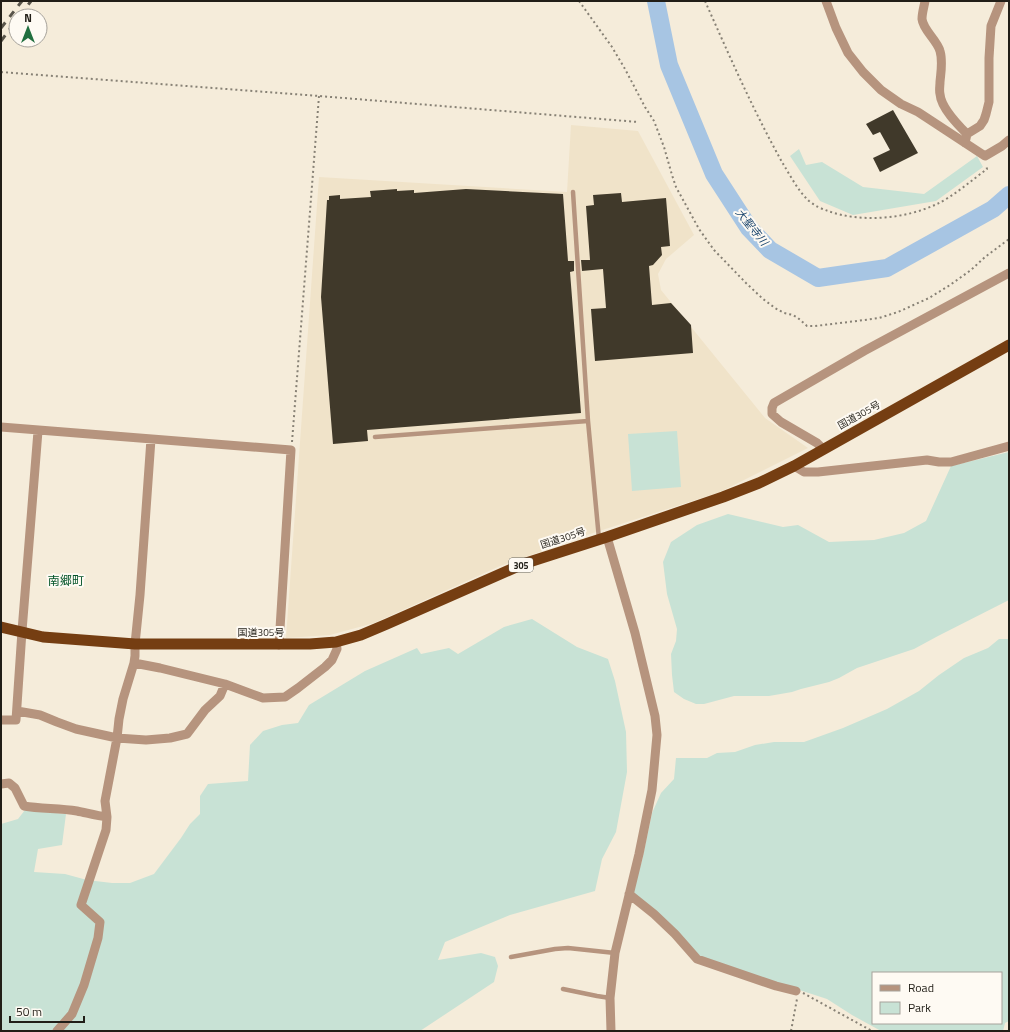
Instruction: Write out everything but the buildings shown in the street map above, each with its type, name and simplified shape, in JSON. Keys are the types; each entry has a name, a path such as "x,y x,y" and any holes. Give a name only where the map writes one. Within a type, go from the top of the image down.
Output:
{"highway":[{"name":"国道305号","path":"1,627 43,636 135,644 310,644 336,642 362,635 523,564 723,497 759,483 823,450 1009,345"}],"street":[{"path":"826,1 836,28 848,53 863,72 881,90 901,104 966,139 986,156 1009,140"},
{"path":"925,1 922,20 937,44 942,60 940,95 944,106 966,139"},
{"path":"966,139 980,126 986,114 989,102 991,26 1001,1"},
{"path":"823,450 817,443 781,422 772,414 774,403 864,351 1009,273"},
{"path":"1,427 291,450 279,644"},
{"path":"1,720 16,720 38,430"},
{"path":"56,1031 72,1014 84,985 98,938 100,922 81,905 106,830 107,817 105,801 117,738 119,719 134,663 151,438"},
{"path":"794,466 804,472 818,472 927,460 951,462 1009,446"},
{"path":"603,538 635,633 655,716 657,735 652,790 639,854 615,953 610,998 611,1031"},
{"path":"134,663 225,684 263,698 285,696 326,667 332,660 337,649 336,642"},
{"path":"17,711 40,714 76,729 117,738 146,740 170,738 187,734 205,710 220,696 225,684"},
{"path":"1,784 9,783 15,788 24,806 76,811 107,817"},
{"path":"629,894 654,914 698,959 776,986 796,991"}],"lane":[{"path":"573,192 588,421 603,538"},
{"path":"375,437 588,421"},
{"path":"511,957 568,948 615,953"},
{"path":"563,989 610,998"}],"path":[{"path":"578,1 612,47 626,69 645,107 654,121 664,147 676,187 699,229 714,250 763,299 784,313 798,318 806,326 879,318 898,312 929,298 950,285 971,270 1009,238"},
{"path":"705,1 770,140 802,194 810,202 822,209 836,214 853,217 885,218 922,210 949,197 986,169 986,156"},
{"path":"1,72 638,122"},
{"path":"291,450 319,96"},
{"path":"791,1031 797,1000 796,991 806,994 872,1031"}],"shaded area":[{"path":"571,125 638,131 694,235 666,259 658,274 661,290 765,418 808,448 720,492 590,534 500,566 374,623 330,635 286,638 319,177 567,192"}],"green space":[{"path":"799,149 806,165 822,162 863,187 924,194 977,156 983,167 936,201 853,215 820,201 790,156"},
{"path":"677,431 681,487 632,491 628,434"},
{"path":"1009,452 1009,600 914,649 857,668 829,682 792,692 769,696 734,696 704,704 696,704 684,699 674,692 671,654 676,641 677,629 667,594 663,562 671,542 697,525 728,514 783,527 798,525 829,542 874,540 904,533 926,521 951,466"},
{"path":"532,619 577,647 608,659 615,681 626,732 627,772 616,832 602,859 595,891 510,915 445,942 438,960 481,953 495,957 498,966 494,982 420,1031 1,1031 1,824 18,819 25,810 66,814 62,845 38,849 34,872 65,874 87,880 112,883 130,883 154,874 190,824 200,814 200,796 208,784 248,781 250,745 263,731 282,725 298,723 309,705 365,671 417,648 421,654 449,648 458,654 504,627"},
{"path":"999,639 1009,639 1009,1021 1005,1023 1003,1031 881,1031 827,999 702,958 632,891 642,861 652,813 661,793 674,779 676,758 707,758 717,753 735,752 755,745 774,742 804,742 843,728 887,709 919,691 964,658 988,648"}],"waterway":[{"name":"大聖寺川","path":"656,1 669,65 714,174 749,228 770,250 818,278 887,268 993,209 1009,195"}],"railway":[{"path":"1,28 22,1"},
{"path":"26,8 31,1"},
{"path":"1,41 8,32"}],"district":[{"name":"南郷町","path":"66,580"}]}
